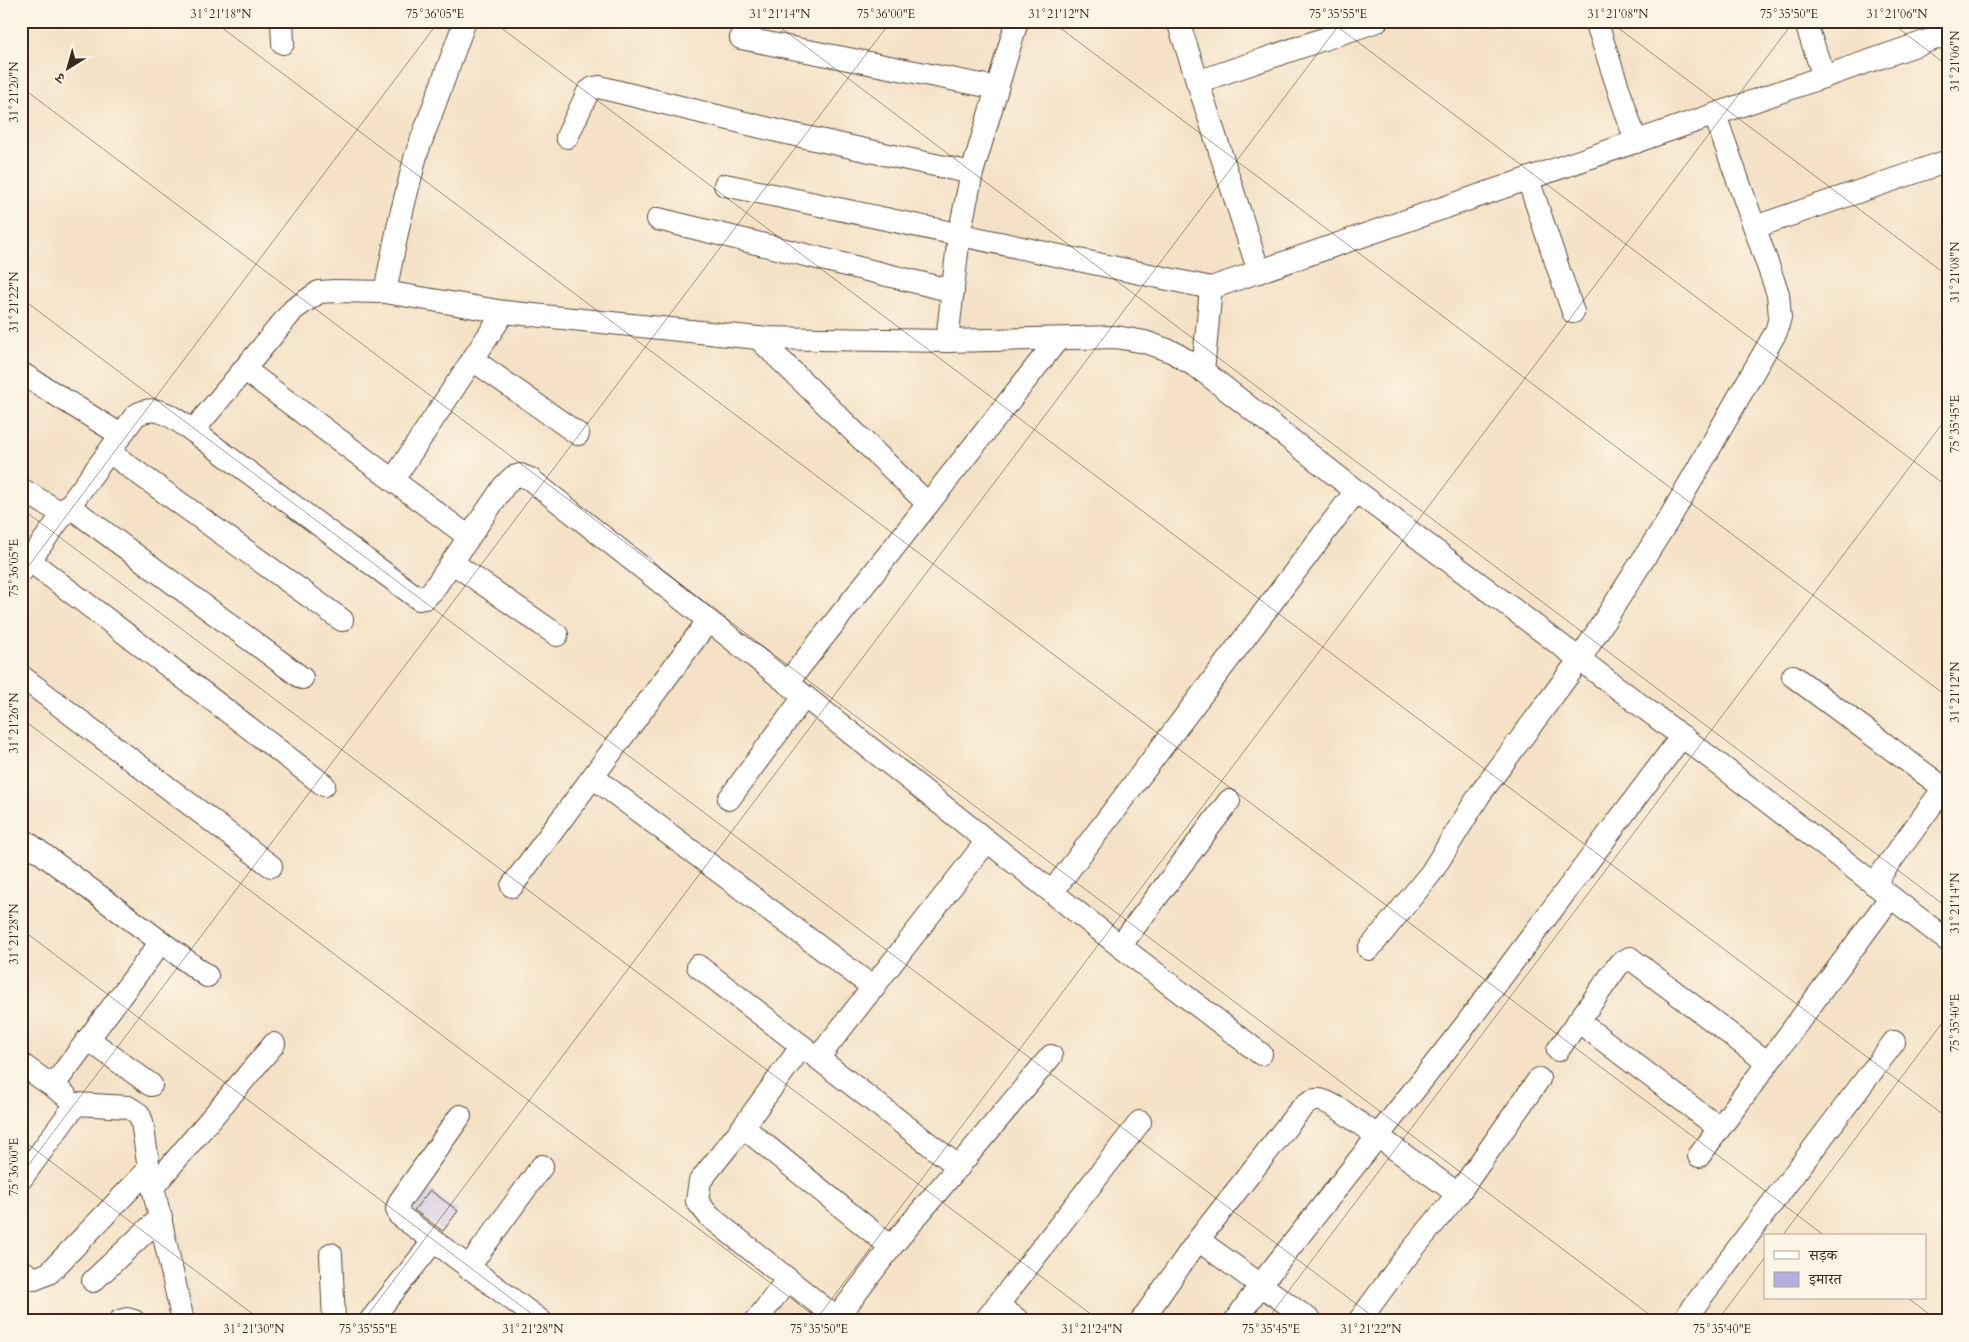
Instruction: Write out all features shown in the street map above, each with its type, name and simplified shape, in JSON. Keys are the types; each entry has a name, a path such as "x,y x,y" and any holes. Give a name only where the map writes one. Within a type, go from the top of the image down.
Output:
{"street":[{"path":"385,292 399,223 416,155 465,21"},
{"path":"1178,21 1260,272"},
{"path":"1198,82 1377,21"},
{"path":"1596,21 1636,142"},
{"path":"1805,21 1824,77"},
{"path":"947,341 959,235 972,173 997,88 1011,23"},
{"path":"725,185 1211,288 1948,34"},
{"path":"741,38 997,88"},
{"path":"567,137 588,92 593,88 600,87 782,132 972,173"},
{"path":"1369,949 1432,873 1480,794 1580,660 1672,514 1776,332 1780,317 1778,294 1715,115"},
{"path":"1755,227 1948,161"},
{"path":"1528,179 1572,312"},
{"path":"658,219 953,291"},
{"path":"1203,371 1211,288"},
{"path":"193,431 294,309 319,292 385,292 504,312 758,338 947,341 1116,337 1145,342 1173,352 1203,371 1356,491 1682,736 1948,941"},
{"path":"393,480 504,312"},
{"path":"758,338 928,504"},
{"path":"787,683 1058,338"},
{"path":"473,360 578,434"},
{"path":"244,370 469,537"},
{"path":"21,372 342,620"},
{"path":"324,785 25,566 135,416 147,409 168,415 193,431 419,599 429,595 453,563 504,486 513,477 520,475 536,483 1120,946 1261,1054"},
{"path":"21,489 66,510 302,678"},
{"path":"1052,892 1356,491"},
{"path":"453,563 557,635"},
{"path":"512,886 708,621"},
{"path":"21,676 271,866"},
{"path":"1698,1156 1768,1062 1882,891 1946,790 1794,676"},
{"path":"729,798 804,697"},
{"path":"1236,1321 1261,1284 1377,1138 1682,736"},
{"path":"592,777 874,988"},
{"path":"1120,946 1229,801"},
{"path":"21,838 207,976"},
{"path":"987,841 874,988 810,1052 743,1127 700,1180 697,1202 709,1216 838,1319 891,1247 1051,1056"},
{"path":"53,1086 161,942"},
{"path":"1558,1050 1619,964 1630,958 1768,1062"},
{"path":"698,966 959,1167"},
{"path":"1578,1021 1719,1128"},
{"path":"88,1039 151,1085"},
{"path":"1684,1321 1894,1042"},
{"path":"21,1270 35,1279 49,1273 151,1178 274,1044"},
{"path":"21,1064 76,1104 128,1107 135,1110 142,1122 151,1178 183,1321"},
{"path":"1359,1321 1403,1261 1458,1194 1540,1079"},
{"path":"1140,1321 1198,1240 1305,1104 1314,1099 1330,1104 1458,1194"},
{"path":"21,1178 76,1104"},
{"path":"460,1116 400,1201 397,1209 399,1215 541,1321"},
{"path":"1019,1321 991,1313 1140,1122"},
{"path":"743,1127 891,1247"},
{"path":"468,1268 542,1166"},
{"path":"93,1282 161,1217"},
{"path":"1198,1240 1311,1321"},
{"path":"370,1321 433,1242"},
{"path":"332,1254 334,1321"},
{"path":"756,1321 788,1279"},
{"path":"120,1321 134,1321"}],"building":[{"path":"430,1190 458,1211 443,1231 414,1210"}]}
